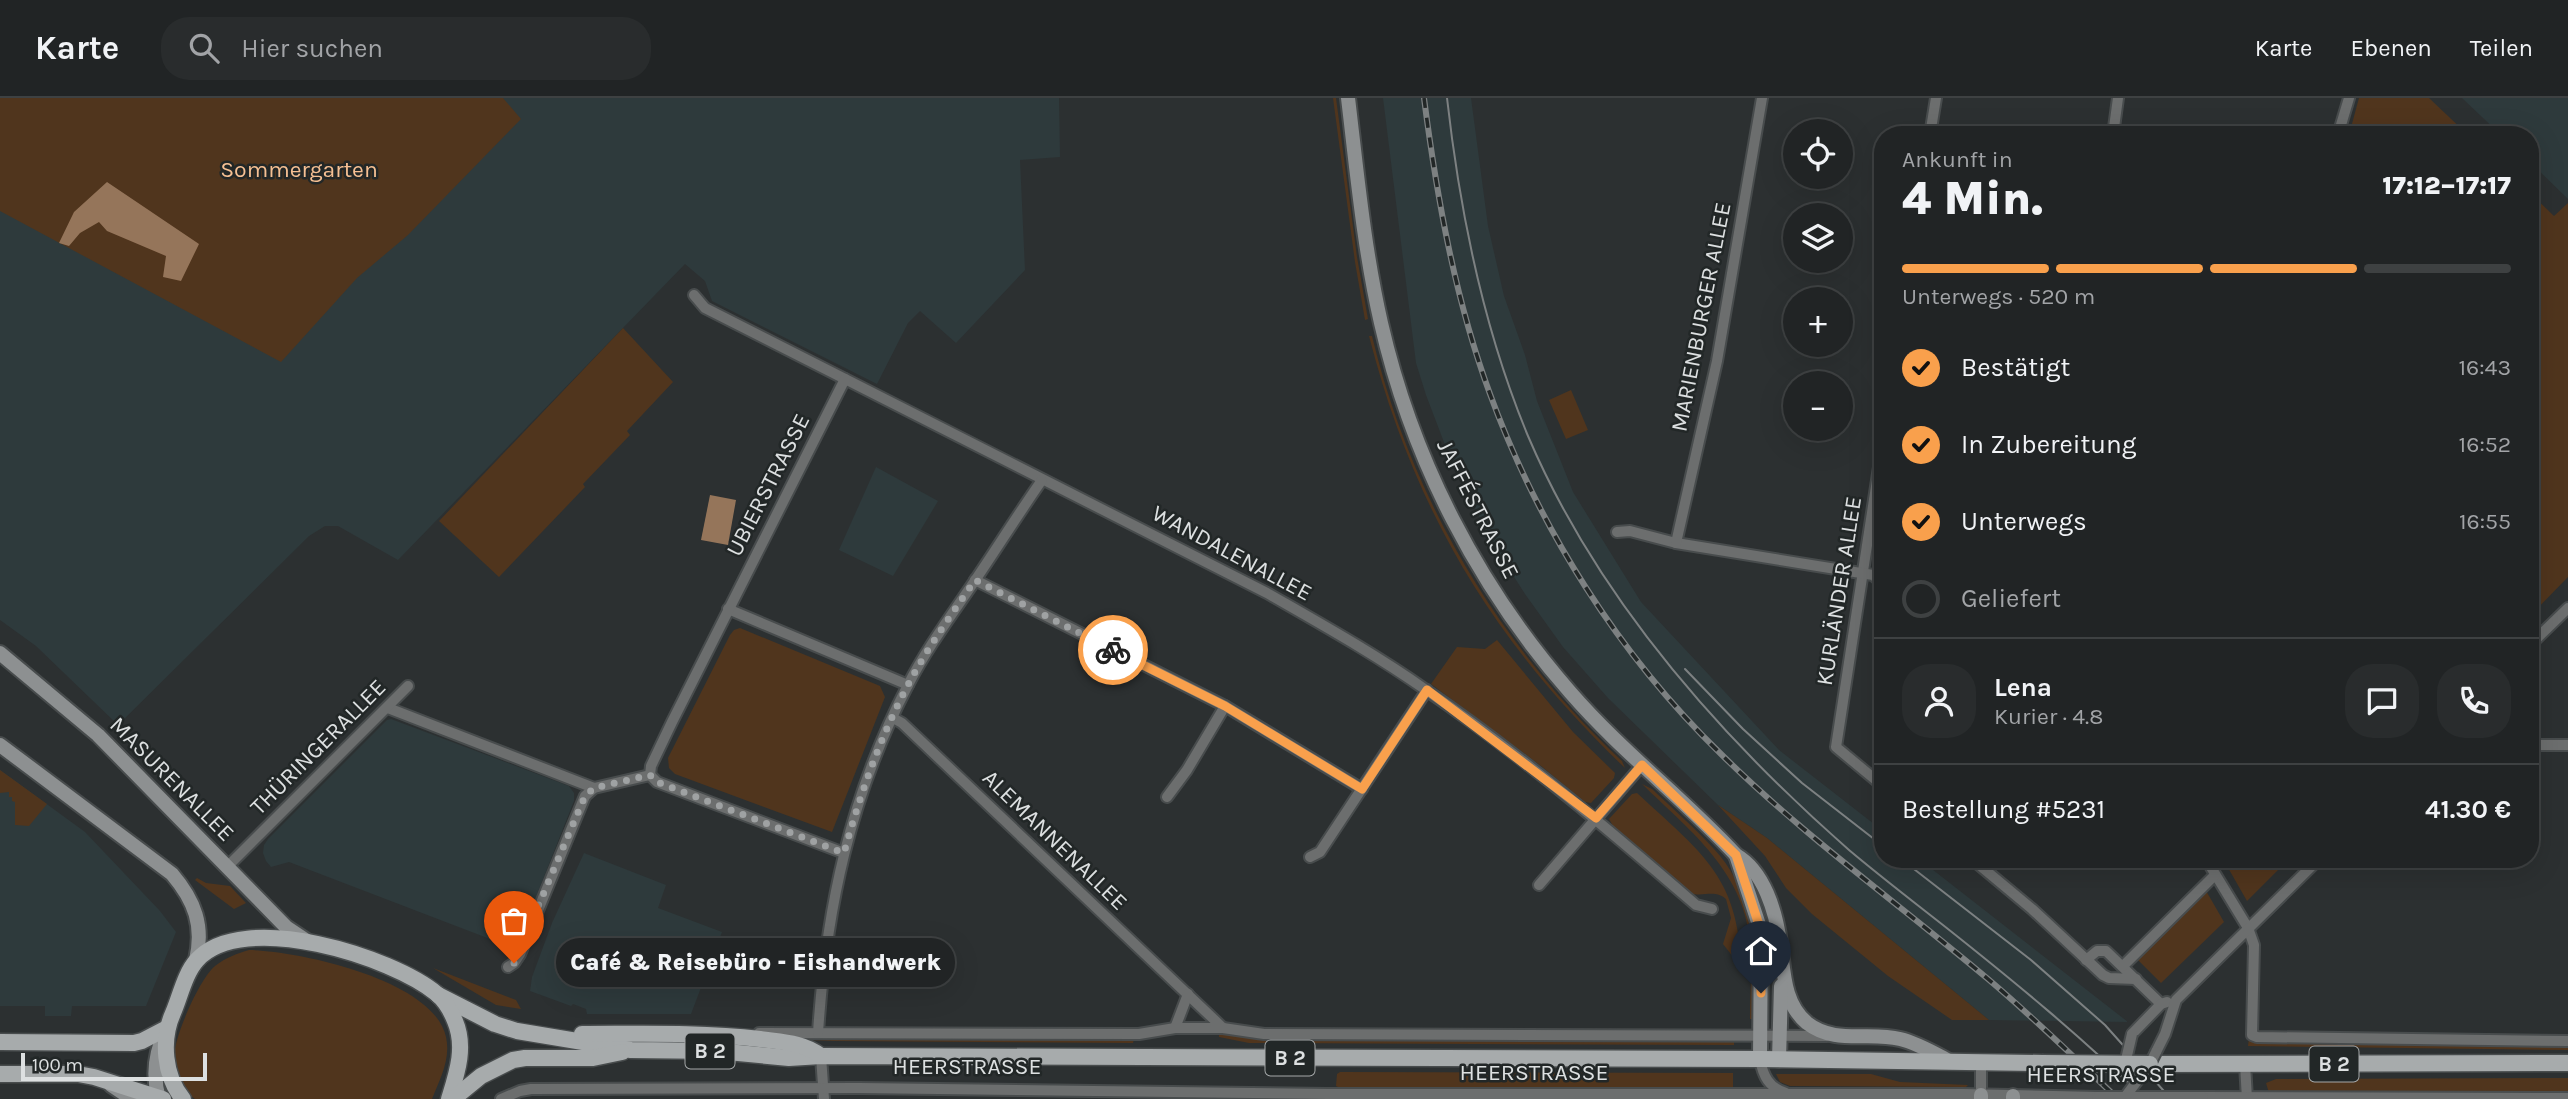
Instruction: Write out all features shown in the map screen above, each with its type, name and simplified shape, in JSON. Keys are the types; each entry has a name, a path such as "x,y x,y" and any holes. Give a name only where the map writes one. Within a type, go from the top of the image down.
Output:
{"main road":[{"name":"JAFFÉSTRASSE","path":"1348,98 1369,259 1381,325 1400,394 1435,483 1465,543 1525,636 1571,694 1736,855 1749,862 1761,882 1771,906 1781,946 1779,1060"},
{"name":"MASURENALLEE","path":"0,653 85,723 286,927 307,940"},
{"path":"0,745 172,874 192,901 198,917 200,940 196,960 158,1045 155,1060 160,1098 78,1074 0,1074"},
{"name":"JAFFÉSTRASSE","path":"1736,855 1761,931 1759,1059"},
{"name":"B 2","path":"196,960 221,945 244,939 266,937 307,940 387,966 411,977 438,995"},
{"name":"JAFFÉSTRASSE","path":"1782,967 1790,1000 1798,1014 1818,1030 1837,1036"},
{"path":"438,995 455,1020 461,1046 451,1099"},
{"name":"HEERSTRASSE","path":"438,995 495,1024 525,1032 631,1050 717,1051 789,1058 1759,1059 2125,1064 2153,1058 2169,1064 2568,1063"},
{"path":"0,1042 134,1043 150,1038 166,1028"},
{"path":"166,1028 169,1069 174,1085 183,1099"},
{"name":"HEERSTRASSE","path":"548,1035 723,1035 797,1044 814,1050 821,1056"},
{"name":"HEERSTRASSE","path":"1837,1036 1903,1039 1951,1062"},
{"name":"HEERSTRASSE","path":"451,1099 481,1076 513,1060 593,1058 631,1050"},
{"path":"107,1082 125,1097"}],"street":[{"name":"MARIENBURGER ALLEE","path":"1676,543 1717,361 1762,98"},
{"path":"1931,126 1936,98"},
{"path":"2114,126 2118,98"},
{"path":"2341,126 2349,98"},
{"name":"WANDALENALLEE","path":"694,295 705,308 1267,593 1350,641 1427,690 1596,818 1696,905 1712,909"},
{"name":"UBIERSTRASSE","path":"650,775 656,755 845,379"},
{"path":"818,1033 827,929 844,853 866,780 908,685 943,625 1042,480"},
{"name":"KURLÄNDER ALLEE","path":"1874,498 1836,747 1874,779"},
{"path":"1617,532 1630,531 1676,543 1874,576"},
{"path":"975,580 1225,706 1362,789"},
{"path":"2539,636 2568,608"},
{"path":"728,609 908,685"},
{"name":"THÜRINGERALLEE","path":"227,867 408,686"},
{"path":"1310,857 1320,852 1427,690"},
{"path":"1167,797 1187,771 1225,706"},
{"path":"388,708 594,788"},
{"name":"ALEMANNENALLEE","path":"893,718 902,723 1223,1028"},
{"path":"2539,745 2568,745"},
{"path":"1539,885 1642,765"},
{"path":"508,967 520,954 585,796 594,788 650,775 657,782 844,853"},
{"path":"1983,868 2103,975 2109,978 2136,979"},
{"path":"2211,868 2248,928 2254,945 2252,1035 2568,1041"},
{"path":"2125,1097 2153,1058 2165,1034 2176,1000 2310,868"},
{"path":"2123,966 2215,875"},
{"path":"2086,960 2101,950 2106,951 2161,1004"},
{"path":"1175,1028 1188,993"},
{"path":"2125,1064 2132,1034 2161,1004 2176,1000"},
{"name":"HEERSTRASSE","path":"723,1035 1139,1034 1175,1028 1223,1028 1264,1034 1837,1036"},
{"path":"821,1056 823,1094"},
{"path":"1759,1059 1766,1080 1773,1088 1788,1094"},
{"path":"1980,1062 1981,1097"},
{"path":"2245,1064 2246,1098"},
{"name":"HEERSTRASSE","path":"501,1099 531,1089 823,1094 1788,1094 1809,1097 2568,1098"}],"shaded area":[{"path":"0,98 1059,98 1060,157 1020,160 1025,270 956,343 920,311 908,323 877,384 712,301 705,281 685,264 398,560 338,526 325,526 309,536 118,725 36,646 0,620"},
{"path":"1383,98 1471,98 1488,226 1504,296 1525,355 1537,401 1573,492 1641,602 1779,750 1874,824 1874,868 1931,868 2128,1022 1989,1020 1767,838 1718,805 1608,698 1563,647 1525,594 1493,544 1450,458 1416,363"},
{"path":"2462,98 2568,98 2568,199 2539,171 2539,126 2492,126"},
{"path":"107,182 199,244 181,281 163,277 166,256 107,231 99,222 80,233 69,246 59,243 74,212"},
{"path":"876,467 938,501 893,576 839,550"},
{"path":"710,495 736,500 728,545 701,540"},
{"path":"391,719 569,786 574,793 574,801 513,955 503,944 289,862 271,867 266,861 263,853 268,839"},
{"path":"0,770 85,832 160,911 176,932 146,1006 72,1006 71,1016 45,1016 45,1006 0,1006"},
{"path":"584,853 666,885 658,908 722,932 691,1014 587,1014 586,1009 530,991 532,977 552,923"}],"green space":[{"name":"Sommergarten","path":"0,98 503,98 521,119 408,235 357,278 281,362 0,211"},
{"path":"1333,98 1336,98 1368,319 1365,320 1355,262"},
{"path":"2359,98 2429,98 2459,126 2351,126"},
{"path":"2539,202 2554,216 2568,203 2568,577 2539,607"},
{"path":"623,328 673,382 627,431 630,435 583,484 585,487 499,577 439,521"},
{"path":"1369,336 1372,336 1410,455 1436,512 1466,567 1537,669 1578,717 1622,761 1625,768 1578,721 1536,672 1498,623 1465,571 1435,517 1410,460"},
{"path":"1571,390 1588,430 1566,439 1549,400"},
{"path":"740,628 880,686 885,697 832,832 675,774 669,768 668,758 730,635"},
{"path":"1497,640 1573,732 1615,773 1614,778 1591,803 1585,802 1431,684 1457,647 1485,649"},
{"path":"0,770 47,804 29,826 15,825 15,802 9,797 9,792 0,793"},
{"path":"1642,784 1652,789 1707,841 1728,867 1739,887 1746,908 1753,951 1753,1019 1750,1019 1749,933 1734,888 1709,850"},
{"path":"1637,793 1697,849 1724,887 1733,909 1741,967 1723,944 1731,918 1726,899 1717,894 1688,892 1613,826 1609,819 1632,794"},
{"path":"1718,805 1767,838 1989,1020 1952,1020 1888,976 1812,914 1786,888 1765,856"},
{"path":"2228,868 2280,868 2247,901"},
{"path":"197,878 206,883 230,886 246,903 234,909 195,880"},
{"path":"2205,889 2224,922 2161,983 2136,958"},
{"path":"249,950 300,956 362,972 417,1000 436,1017 446,1037 446,1061 432,1099 195,1099 182,1085 174,1068 173,1058 180,1030 208,973 223,961"},
{"path":"433,968 516,1000 521,1009 496,1005"},
{"path":"1219,1033 1264,1039 1734,1041 1734,1045 1249,1043 1219,1037"},
{"path":"783,1037 1134,1039 1133,1043 834,1041"},
{"path":"2249,1038 2568,1046 2568,1050 2248,1046"},
{"path":"1733,1073 1733,1090 1340,1088 1336,1086 1337,1074"},
{"path":"1776,1074 1871,1074 1900,1082 1968,1085 1790,1086 1780,1082"},
{"path":"2568,1078 2568,1094 2269,1093 2266,1083 2276,1079"}],"tram line":[{"path":"1447,98 1466,227 1486,312 1512,395 1556,496 1625,608 1665,661 1708,711 1800,806 1861,860 2049,1011 2145,1099"},
{"path":"1685,669 1743,729 1802,783 1874,839"},
{"path":"1913,868 2031,960 2105,1025 2171,1099"}],"railway":[{"path":"1424,98 1435,173 1457,285 1490,394 1532,493 1558,541 1616,632 1684,716 1753,784 1818,841 2005,993 2118,1099"}],"way so far":[{"path":"514,963 585,796 594,788 650,775 657,782 844,853 866,780 908,685 943,625 975,580 1113,650"}],"place":[{"name":"Café & Reisebüro - Eishandwerk","path":"514,963"}],"route":[{"path":"1113,650 1225,706 1362,789 1427,690 1596,818 1642,765 1736,855 1761,931 1761,993"}]}
